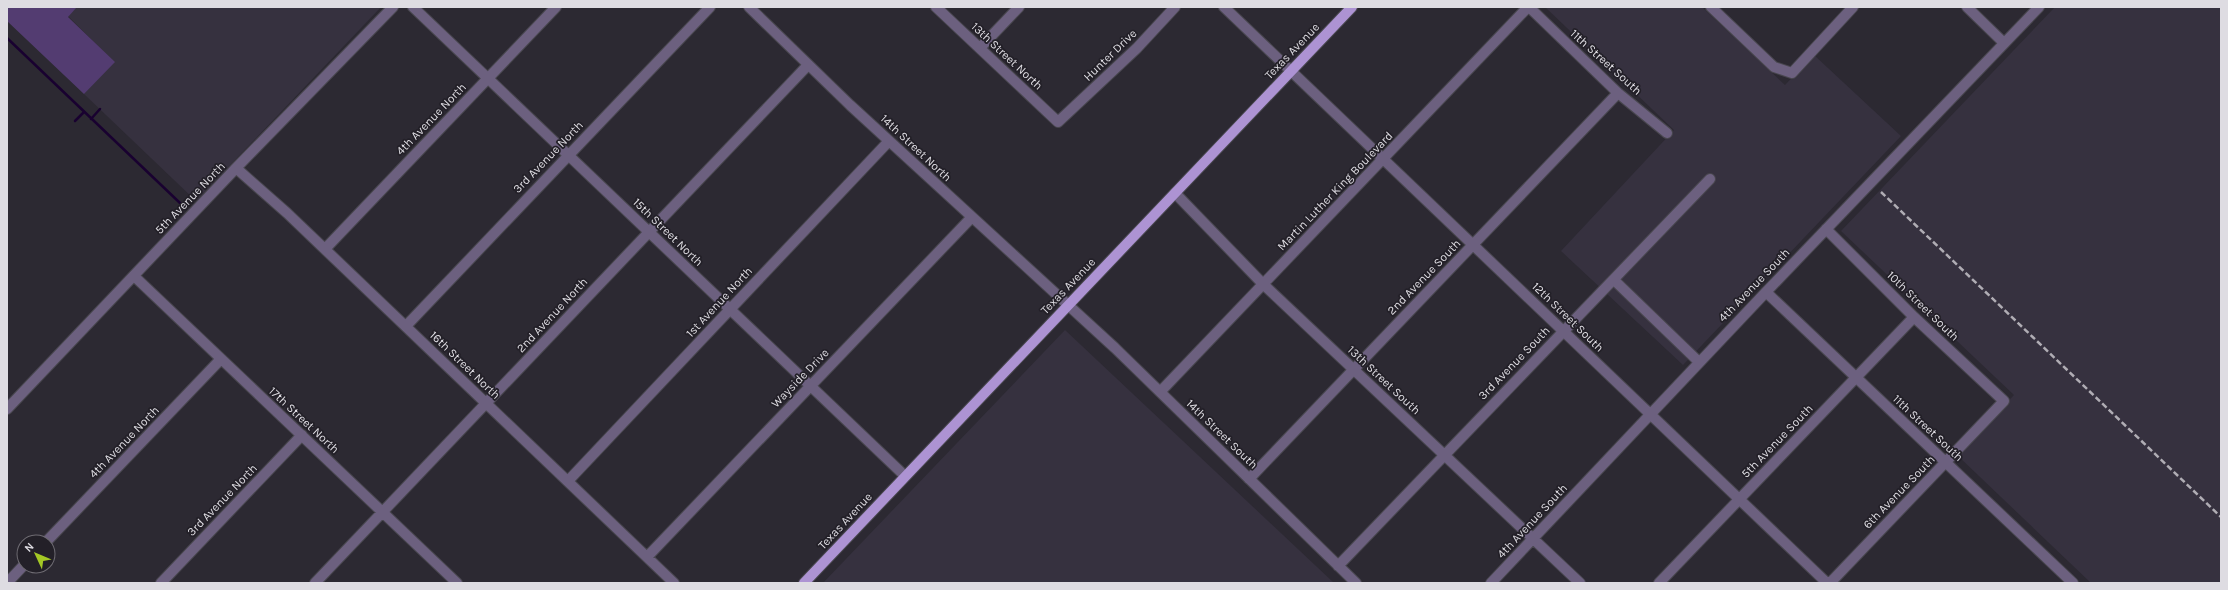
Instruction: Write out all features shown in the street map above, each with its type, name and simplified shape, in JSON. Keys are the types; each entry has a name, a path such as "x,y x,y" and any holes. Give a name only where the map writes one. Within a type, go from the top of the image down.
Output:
{"main road":[{"name":"Texas Avenue","path":"804,583 1352,7"}],"street":[{"name":"5th Avenue North","path":"7,409 236,168 393,7"},
{"name":"15th Street North","path":"413,7 905,476"},
{"name":"4th Avenue North","path":"325,249 556,7"},
{"name":"3rd Avenue North","path":"406,326 710,7"},
{"name":"14th Street North","path":"749,7 889,141 1068,305"},
{"name":"13th Street North","path":"936,7 1058,122 1060,121"},
{"path":"980,48 1019,7"},
{"name":"Hunter Drive","path":"1060,121 1137,48 1175,7"},
{"name":"12th Street South","path":"1224,7 1828,583"},
{"name":"11th Street South","path":"1528,7 1618,93 1667,133"},
{"name":"Martin Luther King Boulevard","path":"1160,392 1528,7"},
{"path":"1711,7 1774,67 1792,73 1853,7"},
{"path":"1967,7 2004,43"},
{"name":"4th Avenue South","path":"1491,583 1699,362 2039,7"},
{"name":"2nd Avenue North","path":"316,583 808,64"},
{"name":"2nd Avenue South","path":"1249,479 1618,93"},
{"name":"1st Avenue North","path":"568,481 889,141"},
{"name":"16th Street North","path":"236,168 325,249 674,583"},
{"name":"3rd Avenue South","path":"1338,566 1710,179"},
{"name":"13th Street South","path":"1175,193 1264,284 1580,583"},
{"name":"Wayside Drive","path":"647,557 972,217"},
{"name":"10th Street South","path":"1826,229 1914,317 2004,401"},
{"name":"17th Street North","path":"134,276 220,360 302,435 457,583"},
{"path":"1614,280 1699,362"},
{"name":"11th Street South","path":"1766,292 2073,583"},
{"name":"14th Street South","path":"1068,305 1160,392 1356,583"},
{"name":"5th Avenue South","path":"1659,583 1914,317"},
{"name":"4th Avenue North","path":"54,534 220,360"},
{"name":"6th Avenue South","path":"1828,583 2004,401"},
{"name":"3rd Avenue North","path":"161,583 302,435"},
{"path":"7,583 16,573"}],"shaded area":[{"path":"7,7 77,7 68,17 115,62 84,94 7,21"},
{"path":"77,7 381,7 196,201 84,94 114,62 68,16"},
{"path":"1545,7 1702,7 1785,85 1814,55 1901,136 1683,365 1561,251 1674,130"},
{"path":"2055,7 2221,7 2221,583 2091,583 1957,455 2014,395 1841,231"},
{"path":"1065,330 1334,583 823,583"}],"waterway":[{"path":"7,38 180,203"},
{"path":"91,119 100,109"},
{"path":"75,121 84,112"}],"railway":[{"path":"1881,192 2221,517"}]}
